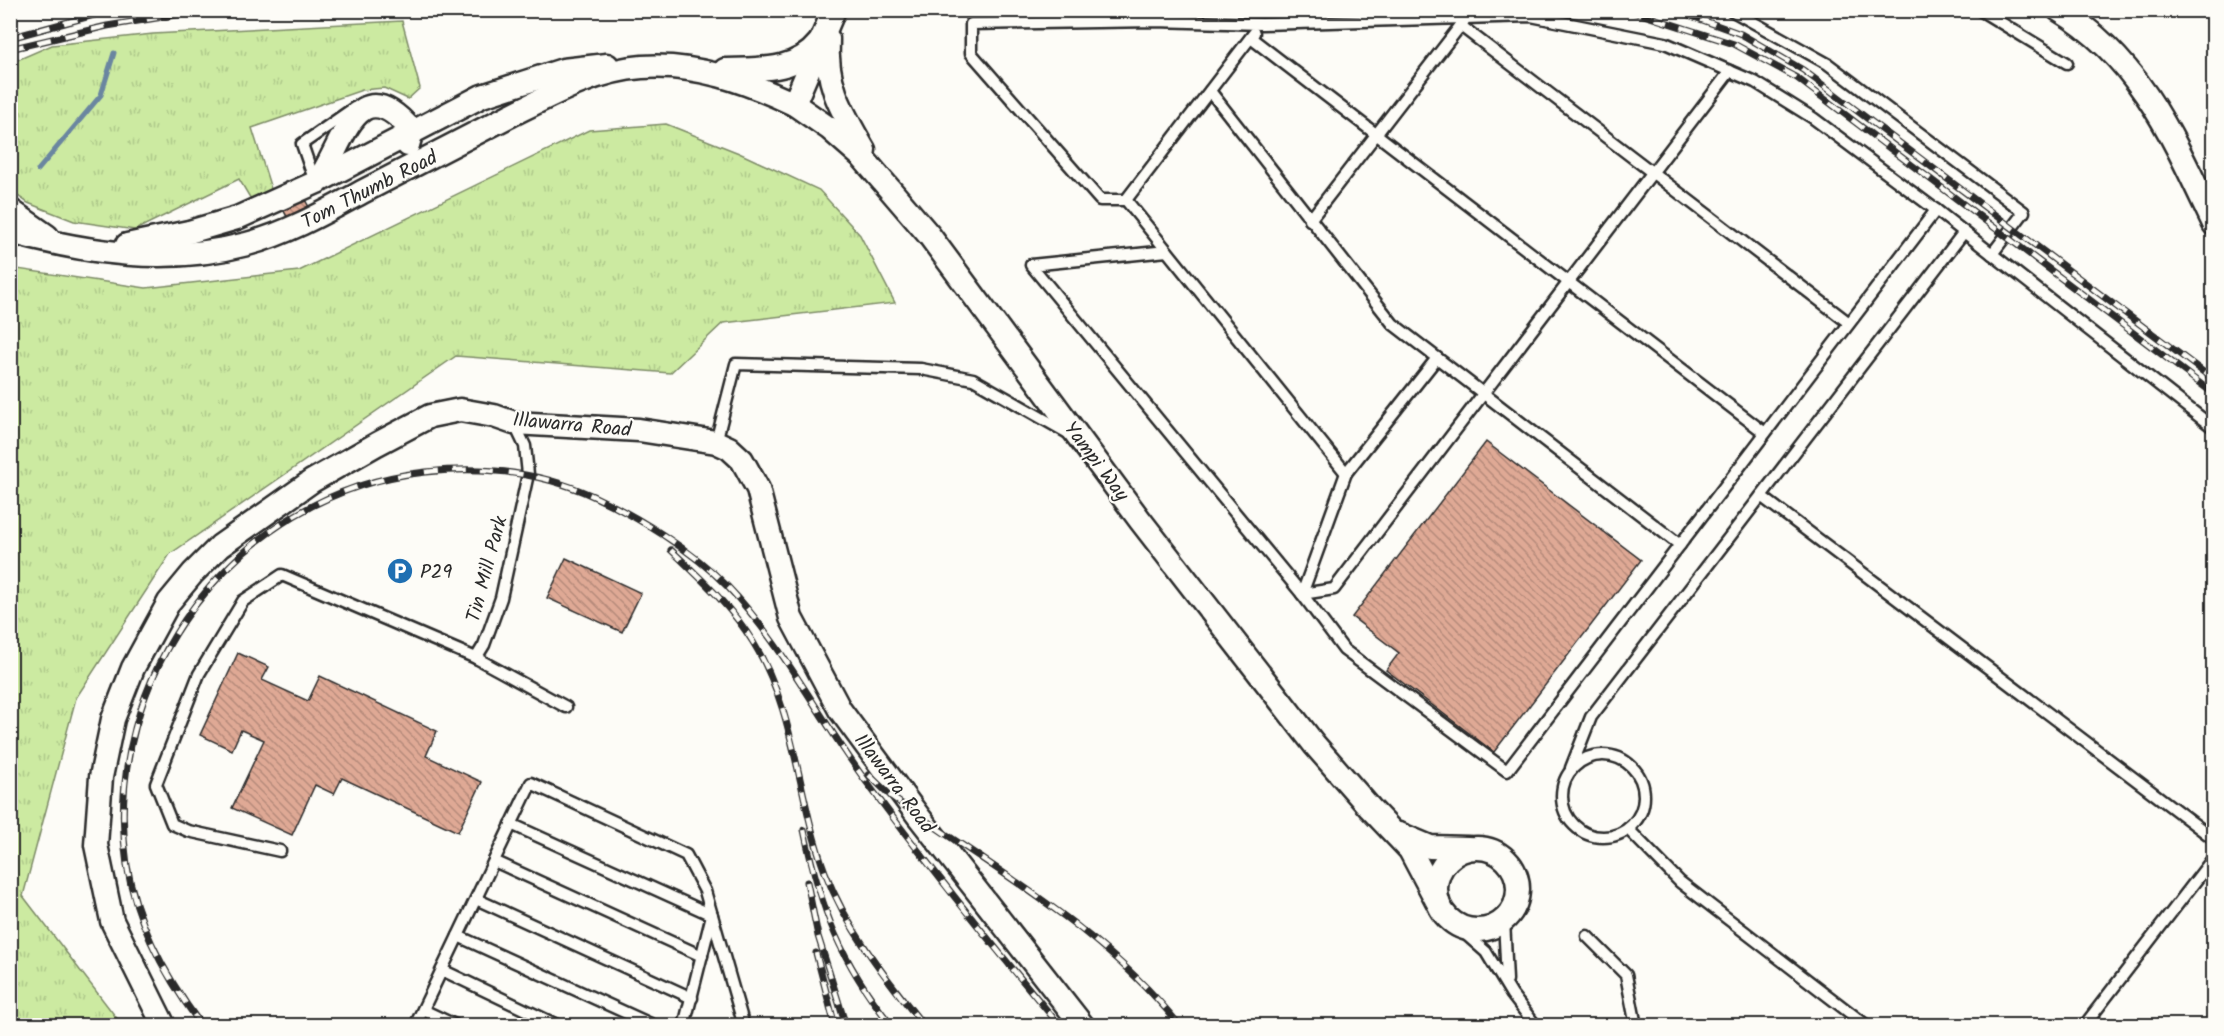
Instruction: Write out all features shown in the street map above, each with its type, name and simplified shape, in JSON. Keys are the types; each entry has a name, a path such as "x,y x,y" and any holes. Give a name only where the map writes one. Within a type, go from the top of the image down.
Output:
{"street":[{"path":"2059,10 2118,57 2166,123 2211,211"},
{"path":"688,70 787,66 807,56 829,24"},
{"path":"794,104 829,24"},
{"path":"829,24 827,59 831,86 878,175"},
{"name":"Tom Thumb Road","path":"95,252 211,226 316,182 482,96 563,70 590,65 629,68 656,66 688,70 749,84 794,104"},
{"name":"Tom Thumb Road","path":"10,232 60,246 95,252 170,255 226,248 288,230 553,94 629,68"},
{"name":"Yampi Way","path":"794,104 845,141 878,175 929,235 1081,440 1314,744 1410,850 1446,917 1453,923"},
{"path":"316,182 351,118 360,110 378,107 400,118 412,131 407,146 392,165 340,204"},
{"name":"Tom Thumb Road","path":"10,210 60,246"},
{"name":"Illawarra Road","path":"164,1026 112,921 96,845 101,777 113,718 150,634 169,602 220,546 312,481 413,424 440,412 475,412 514,423 639,430 716,442 742,460 758,489 791,618 840,710 919,817 1083,1026"},
{"name":"Yampi Way","path":"1390,828 1430,847 1476,848 1495,852 1514,872 1518,895 1513,909 1503,920"},
{"path":"1437,901 1436,882 1444,865 1458,853 1476,848"},
{"path":"1453,923 1479,930 1503,920"}],"lane":[{"path":"1731,10 1828,64 2024,212 1992,254"},
{"path":"1980,10 2067,63"},
{"path":"1126,200 1100,201 971,53 971,24 1155,21 1262,24 1464,22 1531,16 1654,41 1755,82 1813,118 1936,210 2214,428"},
{"path":"1310,220 1464,22"},
{"path":"1464,22 1653,173 1850,323"},
{"path":"1126,200 1262,24"},
{"path":"1251,38 1765,433"},
{"path":"1302,594 1334,589 1730,71"},
{"path":"1210,91 1393,324 1680,545"},
{"path":"316,182 302,144 353,108 364,105 378,107"},
{"path":"1126,200 1346,473"},
{"path":"1167,251 1031,265 1302,594 1344,650 1507,771 1936,210"},
{"path":"1571,768 1582,759 1602,754 1622,759 1633,767 1641,779 1644,792 1637,819 1628,829 1617,835 1599,837 1582,832 1565,814 1561,790 1591,717 1964,232"},
{"path":"1302,594 1346,473 1437,358"},
{"path":"716,442 736,364 921,369 973,379 1081,440"},
{"name":"Tin Mill Park","path":"476,658 484,645 501,598 528,474 525,446 519,429 514,423"},
{"path":"1761,496 2214,839"},
{"path":"279,851 188,831 172,824 156,784 199,675 243,601 282,575 476,658 566,707"},
{"path":"415,1026 531,783 686,855 705,891 744,1026"},
{"path":"511,824 712,915"},
{"path":"1628,829 1680,882 1867,1026"},
{"path":"2084,1026 2214,857"},
{"path":"494,861 702,956"},
{"path":"476,899 692,998"},
{"path":"684,1026 712,915"},
{"name":"Yampi Way","path":"1503,920 1505,969 1512,995"},
{"name":"Yampi Way","path":"1453,923 1482,946 1512,995 1536,1026"},
{"path":"458,936 656,1026"},
{"path":"1587,936 1626,975 1636,1026"},
{"path":"442,970 559,1026"},
{"path":"423,1010 457,1026"}],"green space":[{"path":"402,21 420,88 408,99 384,88 362,90 252,128 272,192 252,201 239,179 135,230 74,221 28,203 11,191 10,77 15,61 52,45 153,34"},
{"path":"666,124 739,153 819,190 860,235 895,303 723,323 670,373 456,356 170,554 76,698 23,896 122,1025 11,1025 11,268 146,288 299,271 589,130"}],"building":[{"path":"304,198 309,207 287,217 283,209"},
{"path":"1486,442 1641,560 1494,752 1386,670 1399,653 1352,617"},
{"path":"566,558 641,593 622,632 547,598"},
{"path":"238,653 269,667 262,680 308,701 320,676 437,731 426,756 482,782 458,832 342,778 334,794 315,785 292,835 232,808 264,740 241,730 232,750 200,735"}],"waterway":[{"path":"38,170 101,95 114,53"}],"railway":[{"path":"10,38 112,10"},
{"path":"10,49 107,26 206,10"},
{"path":"198,13 222,10"},
{"path":"1628,10 1734,44 1797,78 2214,394"},
{"path":"1675,10 1741,34 1803,70 2214,380"},
{"path":"202,1026 165,970 145,929 131,887 127,865 124,795 135,728 159,664 195,606 241,556 295,515 357,487 426,472 447,470 511,473 553,481 573,488 628,514 664,535 713,573 766,632 850,759 914,846 1060,1026"},
{"path":"671,550 715,593 753,642 778,696 816,843 834,893 868,953 924,1026"},
{"path":"869,775 892,797 1081,929 1150,991 1180,1026"},
{"path":"804,830 818,885 835,934 859,979 892,1026"},
{"path":"807,882 818,936 846,1026"},
{"path":"816,953 835,1026"}],"place":[{"name":"P29","path":"400,571"}]}
